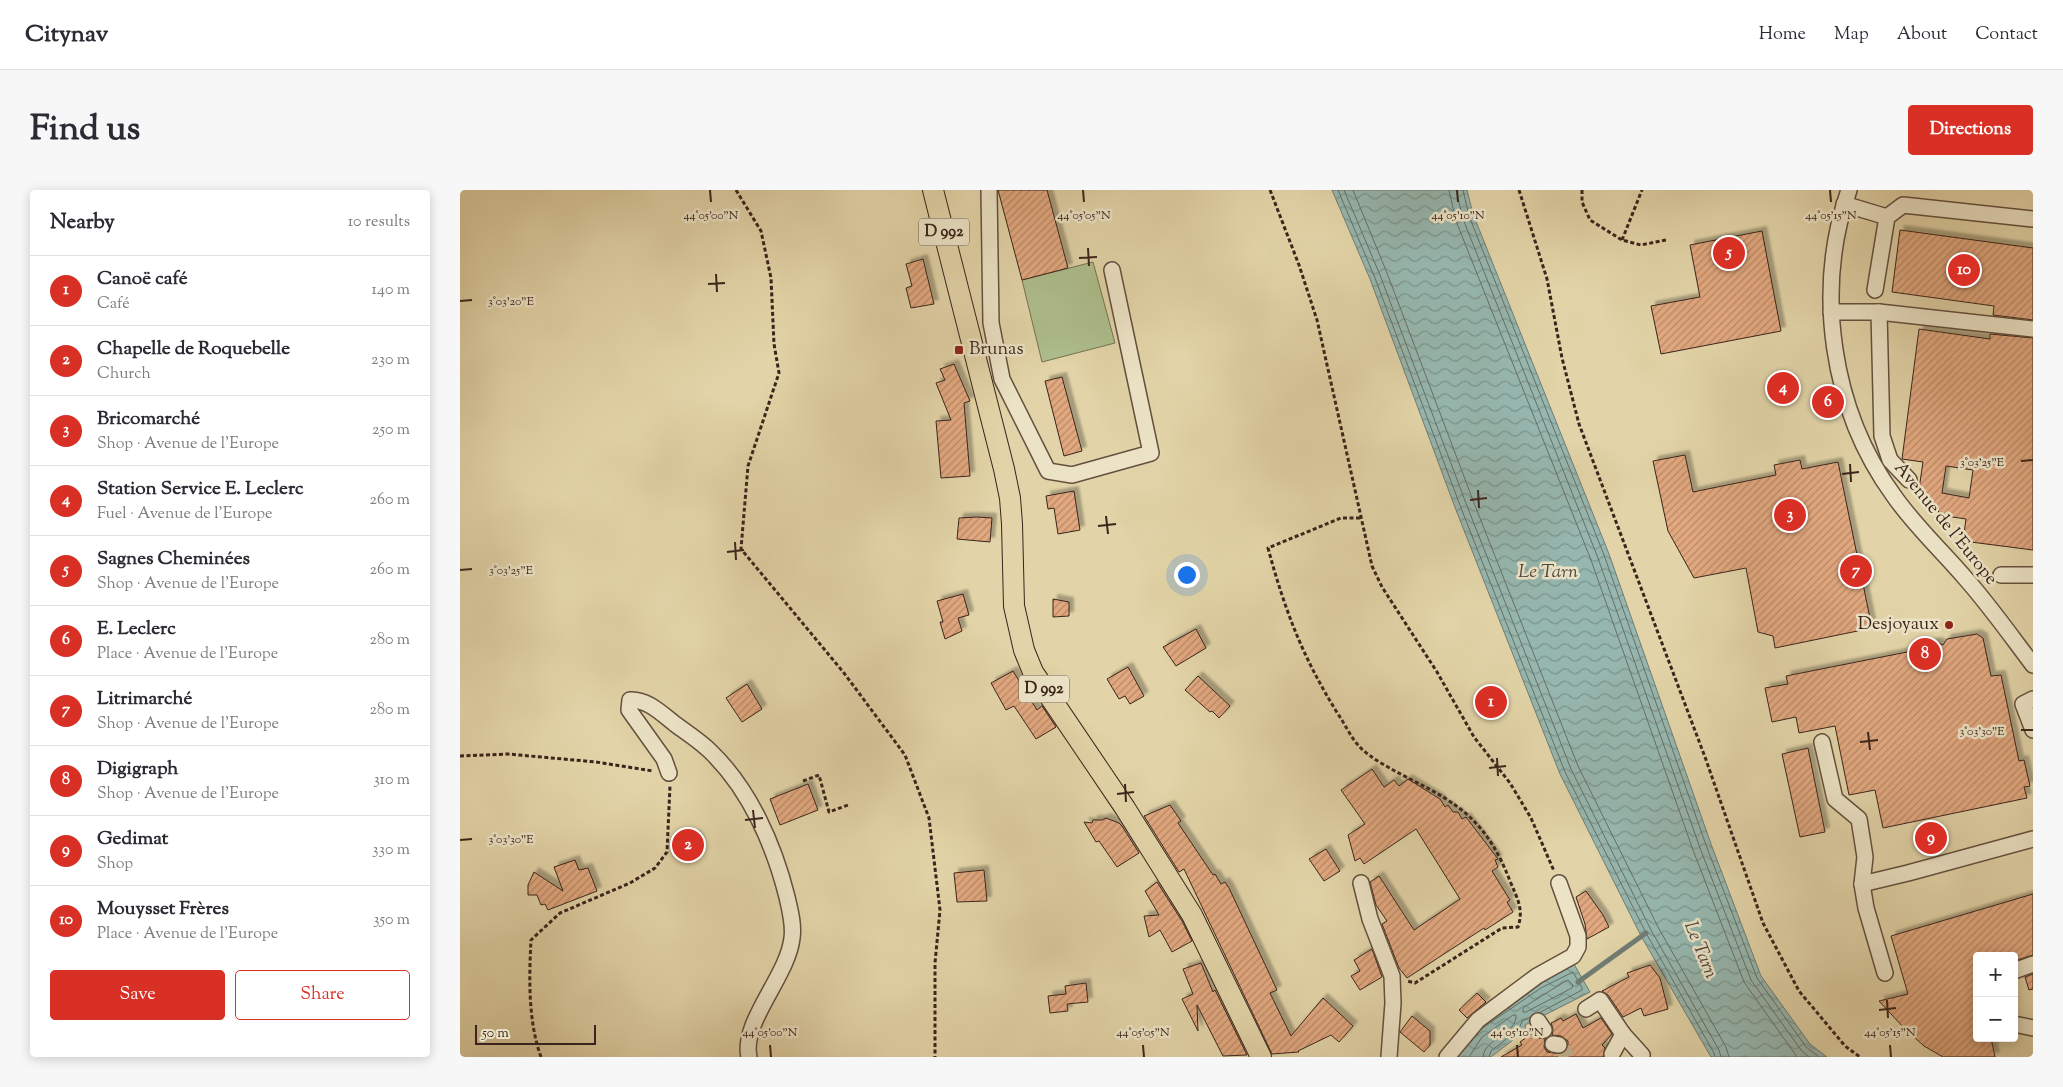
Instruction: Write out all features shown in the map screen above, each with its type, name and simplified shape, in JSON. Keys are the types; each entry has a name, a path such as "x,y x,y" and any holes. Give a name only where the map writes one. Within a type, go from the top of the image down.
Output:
{"main road":[{"name":"D 992","path":"933,190 969,327 1010,498 1014,606 1024,650 1033,672 1125,808 1192,915 1261,1057"}],"street":[{"path":"989,190 990,323 1002,379 1048,471 1072,476 1151,453 1112,270"},
{"path":"1846,197 1887,217"},
{"name":"Avenue de l'Europe","path":"1846,197 1831,273 1831,312 1842,378 1858,434 1894,496 1991,609 2033,665"},
{"path":"1875,290 1887,217 1903,205 2033,219"},
{"path":"1831,312 1879,312 2033,329"},
{"path":"1879,312 1882,436 1890,460 1909,480"},
{"path":"969,327 990,323"},
{"path":"1858,434 1882,436"},
{"path":"2001,575 2033,575"},
{"path":"2033,698 2023,704 2033,730"},
{"path":"669,773 664,759 629,710 630,700 640,699 710,751 733,778 762,824 781,874 791,915 792,939 780,975 751,1030 746,1047 748,1057"},
{"path":"1822,742 1835,799 1859,819 1865,857 1862,884 1866,908 1885,973"},
{"path":"1862,884 2033,839"},
{"path":"1361,883 1370,919 1392,976 1393,1003 1389,1057"},
{"path":"1447,1057 1478,1020 1538,976 1573,956 1578,947 1578,936 1560,883"},
{"path":"2018,970 2033,964"},
{"path":"1586,1009 1600,1000 1623,1034 1641,1056"},
{"path":"2018,1025 2033,1028"},
{"path":"1612,1054 1623,1034"}],"path":[{"path":"736,190 761,231 771,278 774,344 779,373 748,466 741,549 844,673 905,755 930,818 940,910 935,963 934,1057"},
{"path":"1270,190 1299,265 1317,320 1372,566 1382,587 1437,672 1474,737 1510,783 1531,818 1560,883"},
{"path":"1520,190 1547,279 1562,358 1579,424 1705,757 1763,923 1799,991 1845,1046 1860,1057"},
{"path":"1582,190 1582,202 1590,220 1622,240 1642,244 1666,240"},
{"path":"1622,240 1642,190"},
{"path":"1360,518 1341,518 1268,548 1279,590 1297,640 1321,687 1359,747 1392,770 1433,791 1470,816 1482,828 1494,848 1518,901 1521,916 1518,927 1502,928 1415,983 1392,976"},
{"path":"460,756 508,754 596,762 669,773 667,852 655,868 630,883 560,912 530,940 529,968 535,1040 540,1057"},
{"path":"803,781 819,775 829,812 848,805"}],"green space":[{"path":"1093,262 1115,343 1042,362 1022,280"}],"water":[{"name":"Le Tarn","path":"1332,190 1467,190 1473,214 1609,554 1711,844 1761,976 1810,1044 1827,1057 1711,1057 1641,936 1560,774 1456,510 1370,279"},
{"path":"1574,964 1590,992 1525,1025 1526,1030 1491,1057 1455,1057 1474,1028 1538,984"}],"building":[{"path":"998,190 1047,190 1068,268 1022,280"},
{"path":"1900,230 2033,248 2033,320 1993,315 1994,306 1892,292"},
{"path":"1762,231 1781,331 1661,354 1651,306 1700,297 1690,245"},
{"path":"923,259 934,304 911,308 906,288 912,286 906,264"},
{"path":"1919,329 1990,339 1990,334 2033,338 2033,550 1963,541 1966,519 1939,515 1939,512 1926,500 1923,489 1919,489 1923,462 1902,459","holes":["1946,466 1973,470 1969,498 1942,493"]},
{"path":"954,364 970,401 964,403 970,476 941,478 936,421 951,420 936,383 945,380 940,369"},
{"path":"1062,377 1082,451 1064,456 1045,381"},
{"path":"1685,455 1693,492 1776,475 1774,465 1800,460 1802,469 1838,462 1872,628 1775,648 1773,636 1758,632 1746,568 1694,578 1668,531 1653,461"},
{"path":"1074,491 1080,530 1058,534 1054,508 1048,509 1046,496"},
{"path":"959,518 992,518 990,542 957,539"},
{"path":"963,594 969,615 958,618 962,631 945,639 940,622 943,622 937,601"},
{"path":"1053,599 1069,602 1069,616 1053,617"},
{"path":"1196,629 1206,648 1176,666 1163,647"},
{"path":"1977,634 1983,638 1991,676 2001,675 2019,761 2024,760 2030,786 2024,787 2027,798 1883,828 1875,790 1849,795 1835,726 1799,733 1796,717 1772,722 1765,688 1788,684 1786,676 1907,652 1911,647 1937,642 1943,645 1947,639"},
{"path":"1128,667 1144,696 1130,704 1125,696 1119,699 1107,679"},
{"path":"1013,671 1037,710 1042,706 1056,727 1036,739 1014,706 1006,710 991,683"},
{"path":"1198,676 1230,706 1219,718 1185,690"},
{"path":"747,684 762,709 742,722 726,698"},
{"path":"1808,748 1825,832 1800,837 1782,754"},
{"path":"1372,769 1384,787 1394,780 1399,786 1408,779 1440,799 1445,807 1448,805 1453,812 1458,812 1462,819 1466,817 1498,859 1495,860 1498,867 1492,871 1510,900 1507,902 1513,912 1485,930 1484,928 1407,978 1399,968 1382,924 1387,921 1376,905 1370,882 1379,876 1414,930 1460,899 1416,829 1364,864 1360,858 1355,861 1348,835 1365,824 1341,790"},
{"path":"808,784 818,810 780,825 770,799"},
{"path":"1170,805 1181,821 1178,823 1213,875 1215,874 1221,884 1225,882 1229,888 1277,990 1270,993 1291,1036 1323,998 1353,1026 1339,1042 1331,1035 1299,1052 1272,1054 1184,869 1179,872 1144,816"},
{"path":"1106,818 1122,826 1139,853 1117,867 1099,841 1096,842 1084,822 1092,823 1093,820"},
{"path":"692,835 696,836 699,840 698,846 680,854 675,841"},
{"path":"1326,849 1340,871 1324,881 1309,859"},
{"path":"575,860 579,870 588,868 597,891 548,910 545,904 541,905 537,895 528,895 528,885 534,872 563,891 554,867"},
{"path":"984,870 987,901 957,902 954,873"},
{"path":"1157,882 1182,921 1192,941 1172,952 1160,930 1149,937 1144,916 1159,915 1145,891"},
{"path":"1586,891 1609,927 1587,939 1585,924 1576,897"},
{"path":"2033,894 2033,955 2018,960 2018,952 1973,952 1973,1042 1992,1042 1995,1057 1943,1057 1924,1046 1879,1001 1908,994 1891,936"},
{"path":"1372,949 1382,977 1360,990 1351,976 1360,971 1354,960"},
{"path":"1201,963 1213,992 1215,990 1247,1055 1223,1056 1197,1005 1198,1031 1182,999 1193,994 1183,969"},
{"path":"1650,965 1660,978 1668,1009 1644,1016 1641,1008 1623,1017 1608,995 1602,991 1629,977 1627,973"},
{"path":"2033,974 2033,989 2029,990 2025,977"},
{"path":"1086,983 1088,1002 1067,1004 1068,1011 1050,1013 1048,996 1066,994 1065,986"},
{"path":"1477,993 1486,1002 1467,1018 1459,1010"},
{"path":"1576,1014 1583,1028 1601,1018 1612,1034 1602,1045 1605,1048 1603,1057 1501,1057 1522,1045 1520,1042 1534,1032 1539,1038 1545,1039 1544,1047 1547,1052 1563,1054 1568,1047 1568,1041 1561,1036 1552,1035 1551,1023 1561,1018 1563,1021"},
{"path":"1412,1016 1430,1031 1430,1045 1424,1052 1400,1032"}],"waterway":[{"path":"1578,982 1646,933"}],"tunnel":[{"path":"1559,1045 1568,1057"}],"place":[{"name":"Sagnes Cheminées","path":"1729,253"},
{"name":"Mouysset Frères","path":"1964,270"},
{"name":"Brunas","path":"959,350"},
{"name":"Station Service E. Leclerc","path":"1783,388"},
{"name":"E. Leclerc","path":"1828,402"},
{"name":"Bricomarché","path":"1790,515"},
{"name":"Litrimarché","path":"1856,571"},
{"name":"Desjoyaux","path":"1949,625"},
{"name":"Digigraph","path":"1925,654"},
{"name":"Canoë café","path":"1491,702"},
{"name":"Gedimat","path":"1931,838"},
{"name":"Chapelle de Roquebelle","path":"688,845"}]}
